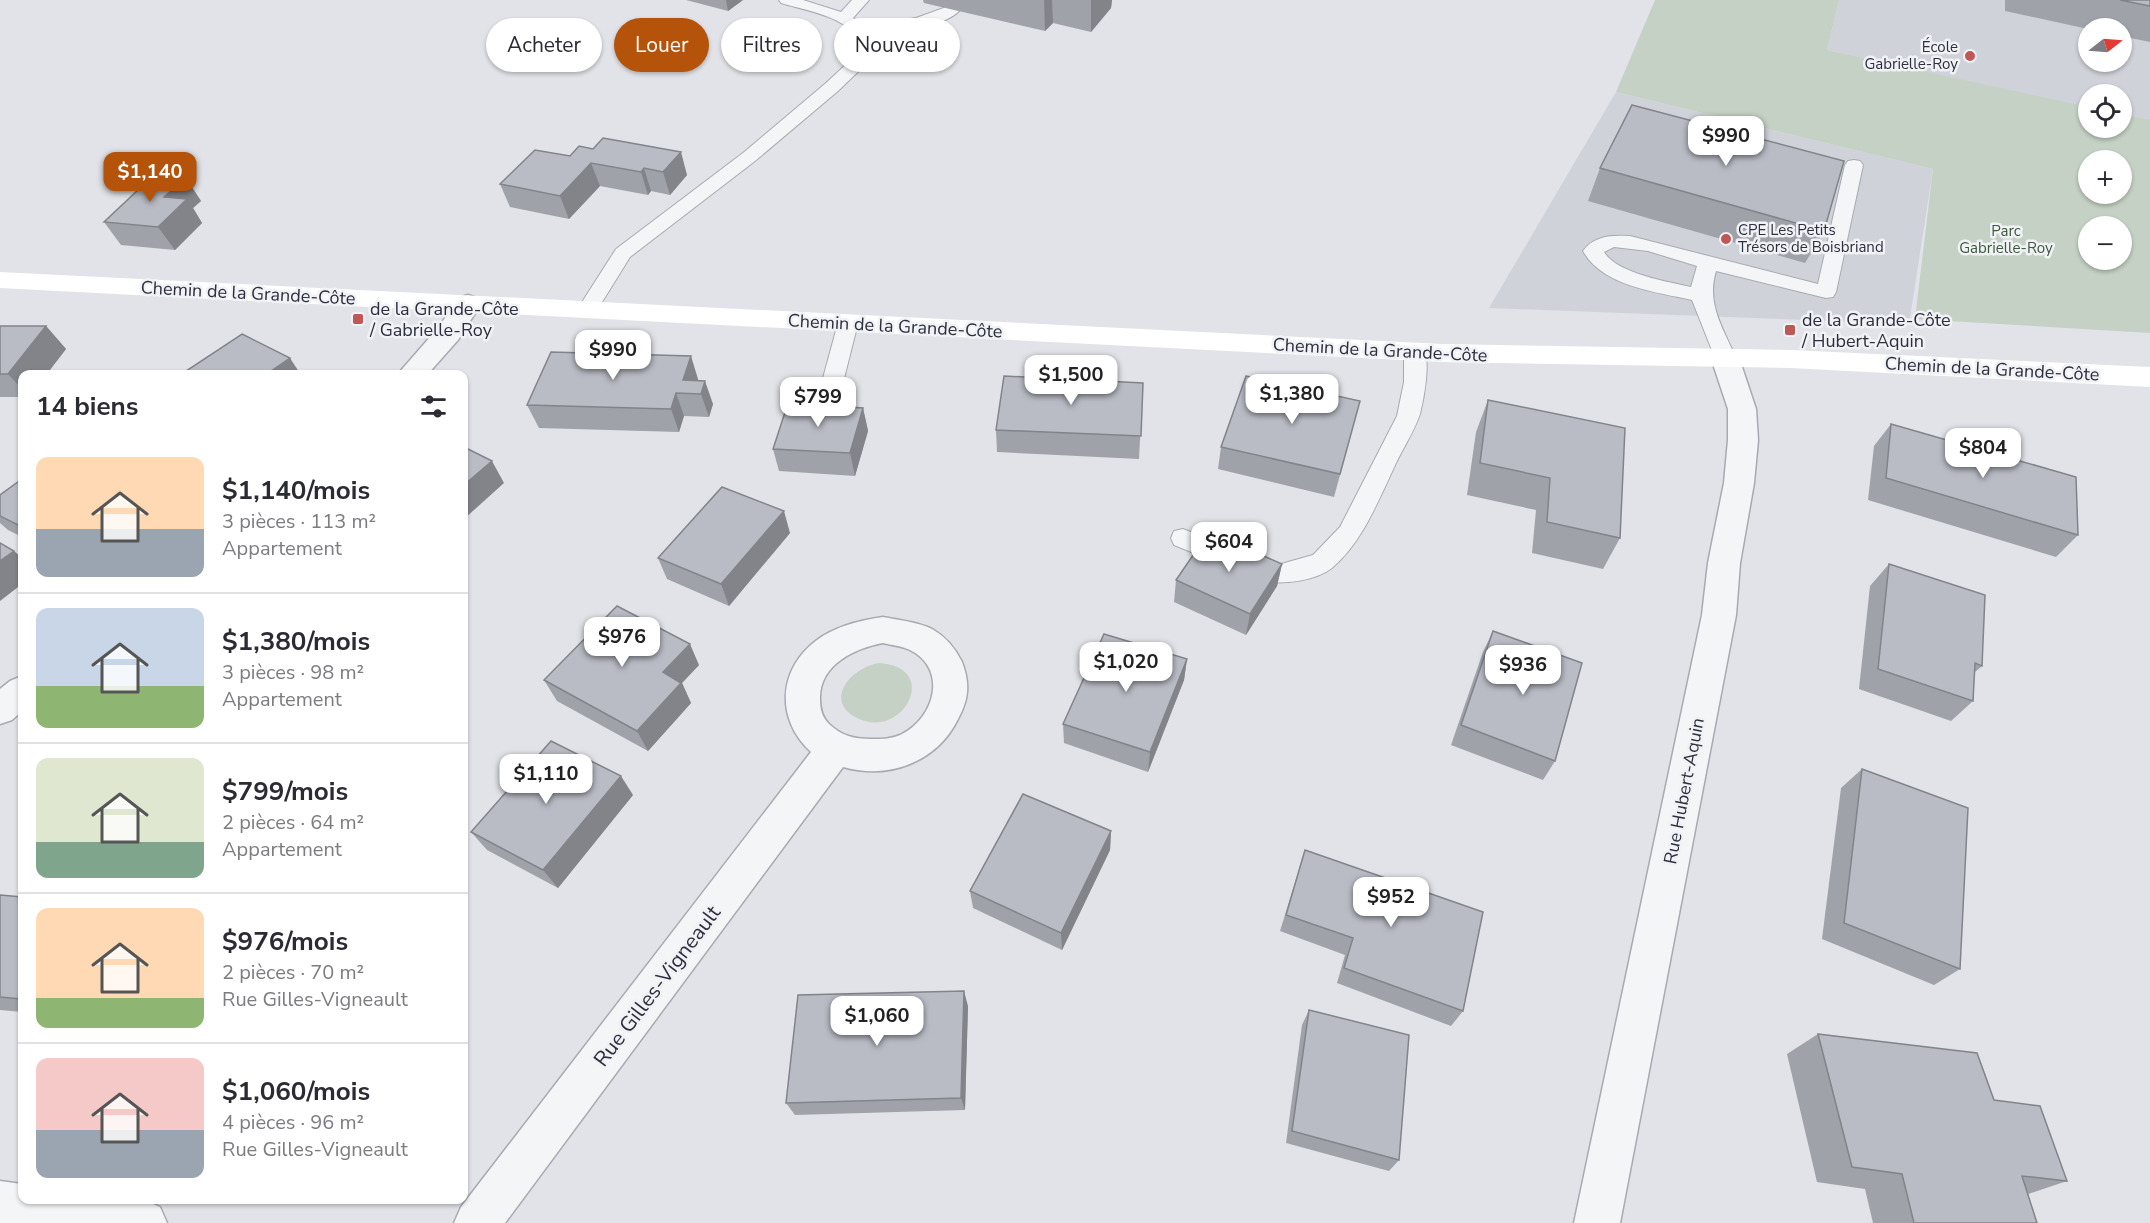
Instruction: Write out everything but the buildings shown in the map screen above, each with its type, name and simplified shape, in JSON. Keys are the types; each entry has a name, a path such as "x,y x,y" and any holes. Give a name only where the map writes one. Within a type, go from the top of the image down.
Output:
{"main road":[{"name":"Chemin de la Grande-Côte","path":"0,280 1493,356 1791,359 2150,377"}],"street":[{"path":"416,370 448,334 468,304"},
{"name":"Rue Hubert-Aquin","path":"1597,1223 1719,615 1724,563 1739,483 1743,409 1725,358"},
{"path":"0,709 18,694"},
{"name":"Rue Gilles-Vigneault","path":"477,1223 835,749"},
{"path":"0,1204 144,1223"}],"lane":[{"path":"787,0 840,18"},
{"path":"844,18 861,0"},
{"path":"934,18 952,10"},
{"path":"587,310 623,253 749,157 850,72"},
{"path":"1701,296 1614,271 1598,261 1593,251 1603,243 1626,241 1826,292 1854,165"},
{"path":"1708,262 1701,296 1702,304 1725,358"},
{"path":"822,422 848,323"},
{"path":"1183,538 1266,572 1281,574 1303,570 1322,562 1334,552 1349,533 1408,416 1415,382 1415,352"}],"shaded area":[{"name":"École Gabrielle-Roy","path":"1839,0 2150,0 2150,121 2132,117 2132,84 2078,84 2078,106 1827,50"},
{"name":"CPE Les Petits Trésors de Boisbriand","path":"1616,92 1933,169 1909,324 1489,308"}],"green space":[{"name":"Parc Gabrielle-Roy","path":"1655,0 1839,0 1827,50 2078,105 2078,138 2132,138 2132,116 2150,120 2150,333 1915,319 1933,169 1616,92"},
{"path":"879,663 898,667 909,677 912,688 909,701 901,712 889,720 874,722 857,718 847,711 842,703 841,694 844,686 859,671"}],"place":[{"name":"École Gabrielle-Roy","path":"1970,56"},
{"name":"CPE Les Petits Trésors de Boisbriand","path":"1726,239"},
{"name":"de la Grande-Côte / Gabrielle-Roy","path":"358,319"},
{"name":"de la Grande-Côte / Hubert-Aquin","path":"1790,330"}]}
